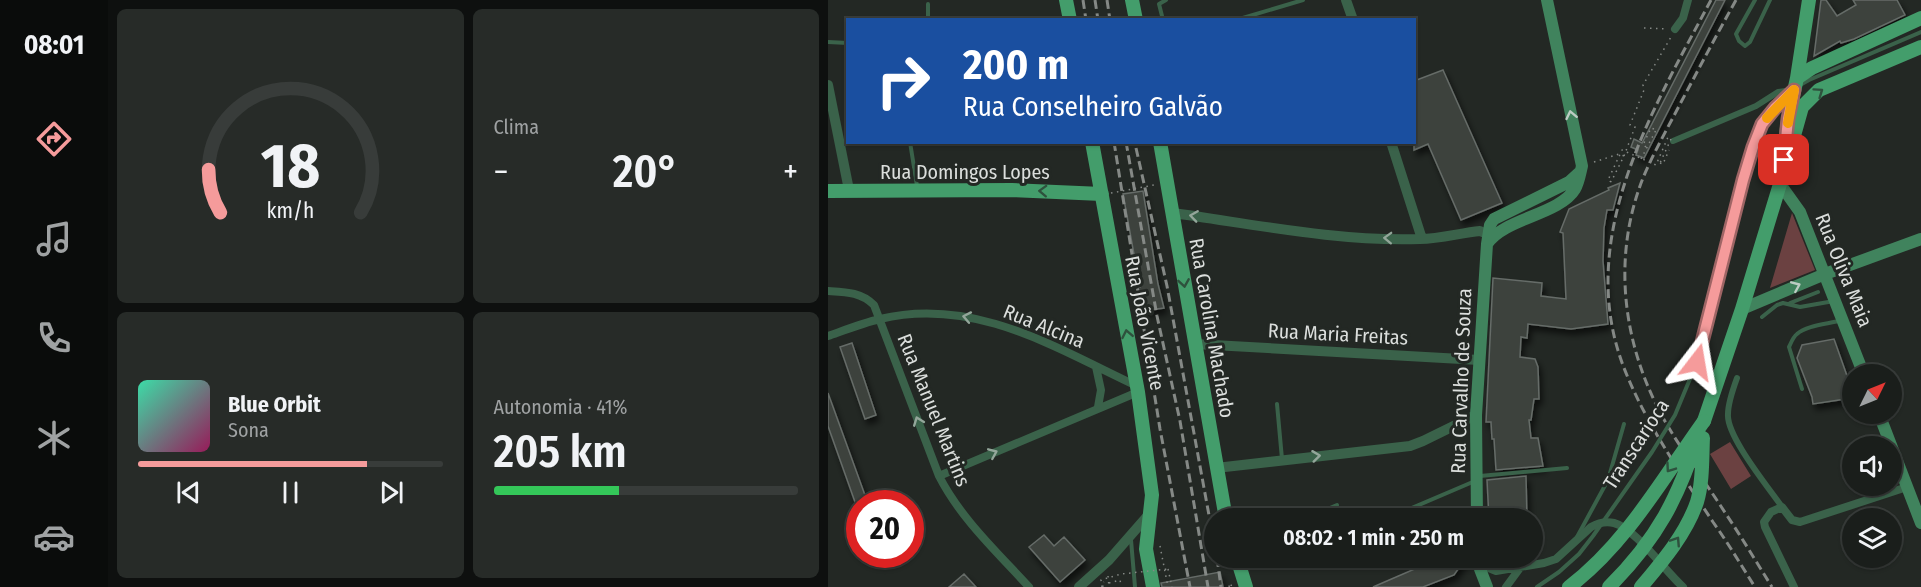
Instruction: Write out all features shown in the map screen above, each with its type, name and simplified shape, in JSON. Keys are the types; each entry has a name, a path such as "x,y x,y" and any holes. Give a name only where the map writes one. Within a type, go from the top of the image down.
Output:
{"main road":[{"path":"1066,0 1070,18"},
{"path":"1132,0 1136,18"},
{"path":"1487,239 1567,198 1576,187 1581,169 1547,0"},
{"path":"1609,587 1640,554 1668,513 1685,478 1742,309 1780,184 1788,119 1809,0"},
{"path":"1796,84 1812,68 1921,18"},
{"path":"1784,160 1794,137 1802,107 1819,90 1921,47"},
{"name":"Rua João Vicente","path":"1093,144 1106,194 1109,242 1138,389 1152,495 1146,549 1153,587"},
{"name":"Rua Carolina Machado","path":"1160,144 1224,508"},
{"name":"Rua Oliva Maia","path":"1780,184 1800,212 1860,364"},
{"name":"Rua Domingos Lopes","path":"828,191 1012,190 1106,194"},
{"name":"Rua Carvalho de Souza","path":"1477,508 1476,415 1487,239"},
{"path":"1742,309 1825,274 1921,239"},
{"path":"1569,587 1601,559 1626,531 1704,421"},
{"path":"1641,587 1687,525 1697,502 1701,480 1704,421"},
{"path":"1883,424 1921,523"},
{"path":"1240,568 1246,587"},
{"path":"1481,568 1487,587"}],"street":[{"path":"1346,0 1352,18"},
{"path":"1675,29 1683,18 1688,0"},
{"path":"1673,141 1756,106 1796,84"},
{"path":"828,85 849,190"},
{"path":"1392,144 1422,239"},
{"path":"1173,213 1338,235 1422,239 1480,231 1487,239"},
{"name":"Rua Manuel Martins","path":"828,291 861,295 874,305 939,476 957,507 1029,587"},
{"name":"Rua Alcina","path":"828,336 880,319 901,315 955,315 995,322 1020,330 1138,389"},
{"name":"Rua Maria Freitas","path":"1194,344 1479,360"},
{"path":"1096,367 1101,390 1098,407"},
{"path":"1737,378 1727,416 1730,426 1738,444 1792,520 1800,522 1907,487"},
{"path":"939,476 1138,389"},
{"path":"1216,468 1410,446 1476,415"},
{"path":"1782,507 1772,512 1764,522 1794,587"},
{"path":"1079,587 1098,572 1151,512"},
{"path":"1543,562 1556,559 1597,524 1612,522 1643,545 1683,587"},
{"path":"1491,568 1496,571 1514,568"},
{"path":"1506,587 1519,568"}],"lane":[{"path":"1162,18 1159,4 1166,0"},
{"path":"1243,18 1303,0"},
{"path":"1755,0 1736,34 1745,46 1750,42 1770,0"},
{"path":"928,4 928,18"},
{"name":"Transcarioca","path":"1537,587 1579,554 1652,452 1675,415 1697,362 1743,180 1762,124 1796,84 1921,32"},
{"path":"828,42 846,43"},
{"path":"910,144 918,191"},
{"path":"1790,304 1818,292"},
{"path":"1762,316 1777,304 1800,307 1835,301"},
{"path":"1803,389 1789,347 1794,338 1808,328 1842,320"},
{"path":"1277,404 1282,460"},
{"path":"1574,543 1608,480 1624,424"},
{"path":"1410,508 1476,478 1568,468"},
{"path":"1330,508 1337,505"},
{"path":"1130,537 1135,587"}],"path":[{"path":"1644,28 1675,29 1666,49 1643,85 1644,90 1630,125 1635,128 1624,156 1611,182 1608,180 1622,150 1641,159 1656,165 1668,137 1671,139 1660,163 1663,164 1673,141"},
{"path":"1641,159 1656,130 1651,128 1643,145 1647,147"},
{"path":"1581,169 1619,154 1624,156"},
{"path":"1106,194 1154,185"},
{"path":"1160,546 1168,587"},
{"path":"1105,587 1101,582 1103,579 1121,574 1168,569 1172,587"},
{"path":"1105,587 1108,583 1120,580 1121,585"},
{"path":"1104,582 1105,587"}],"shaded area":[{"path":"1792,213 1815,270 1770,288"},
{"path":"1730,442 1751,476 1731,489 1710,454"}],"building":[{"path":"1716,0 1725,0 1644,158 1636,155 1638,150 1631,147 1634,139 1642,143"},
{"path":"1821,0 1826,0 1837,16 1856,5 1853,0 1897,0 1905,15 1854,39 1841,43 1840,41 1814,56"},
{"path":"1443,70 1502,203 1461,220 1428,144 1414,150 1414,144 1416,144 1416,80"},
{"path":"1620,183 1613,210 1607,210 1604,228 1603,261 1608,324 1571,329 1528,324 1527,338 1521,337 1520,357 1535,359 1538,367 1539,399 1534,399 1531,420 1529,420 1531,438 1538,438 1543,466 1496,470 1491,422 1486,422 1493,278 1542,283 1541,296 1566,299 1563,233 1560,232 1569,209"},
{"path":"1143,191 1164,308 1142,311 1138,287 1140,287 1123,194"},
{"path":"1834,339 1843,364 1842,400 1813,404 1797,358 1802,345"},
{"path":"852,343 876,415 865,419 840,347"},
{"path":"828,393 863,490 851,490 828,426"},
{"path":"1526,476 1527,508 1488,508 1487,480"},
{"path":"1044,535 1054,546 1064,537 1085,560 1060,582 1029,547"},
{"path":"1417,568 1459,568 1454,575 1423,587 1373,587"},
{"path":"1220,572 1223,587 1162,587 1161,583"},
{"path":"964,574 976,587 949,587"}],"railway":[{"path":"1083,0 1086,18"},
{"path":"1095,0 1098,18"},
{"path":"1107,0 1110,18"},
{"path":"1711,0 1665,86 1644,131 1627,177 1614,224 1608,272 1611,320 1624,368 1653,428 1755,587"},
{"path":"1736,0 1643,178 1633,209 1627,240 1626,303 1631,334 1651,394 1680,446 1772,587"},
{"path":"1114,144 1160,429 1190,587"},
{"path":"1126,144 1157,316 1180,421 1208,587"},
{"path":"1136,148 1167,286 1208,508"},
{"path":"1218,568 1221,587"}],"slow traffic":[{"path":"1767,118 1794,90 1788,123"}],"route":[{"path":"1697,362 1753,147 1762,124 1794,90 1788,119 1784,160"}]}
